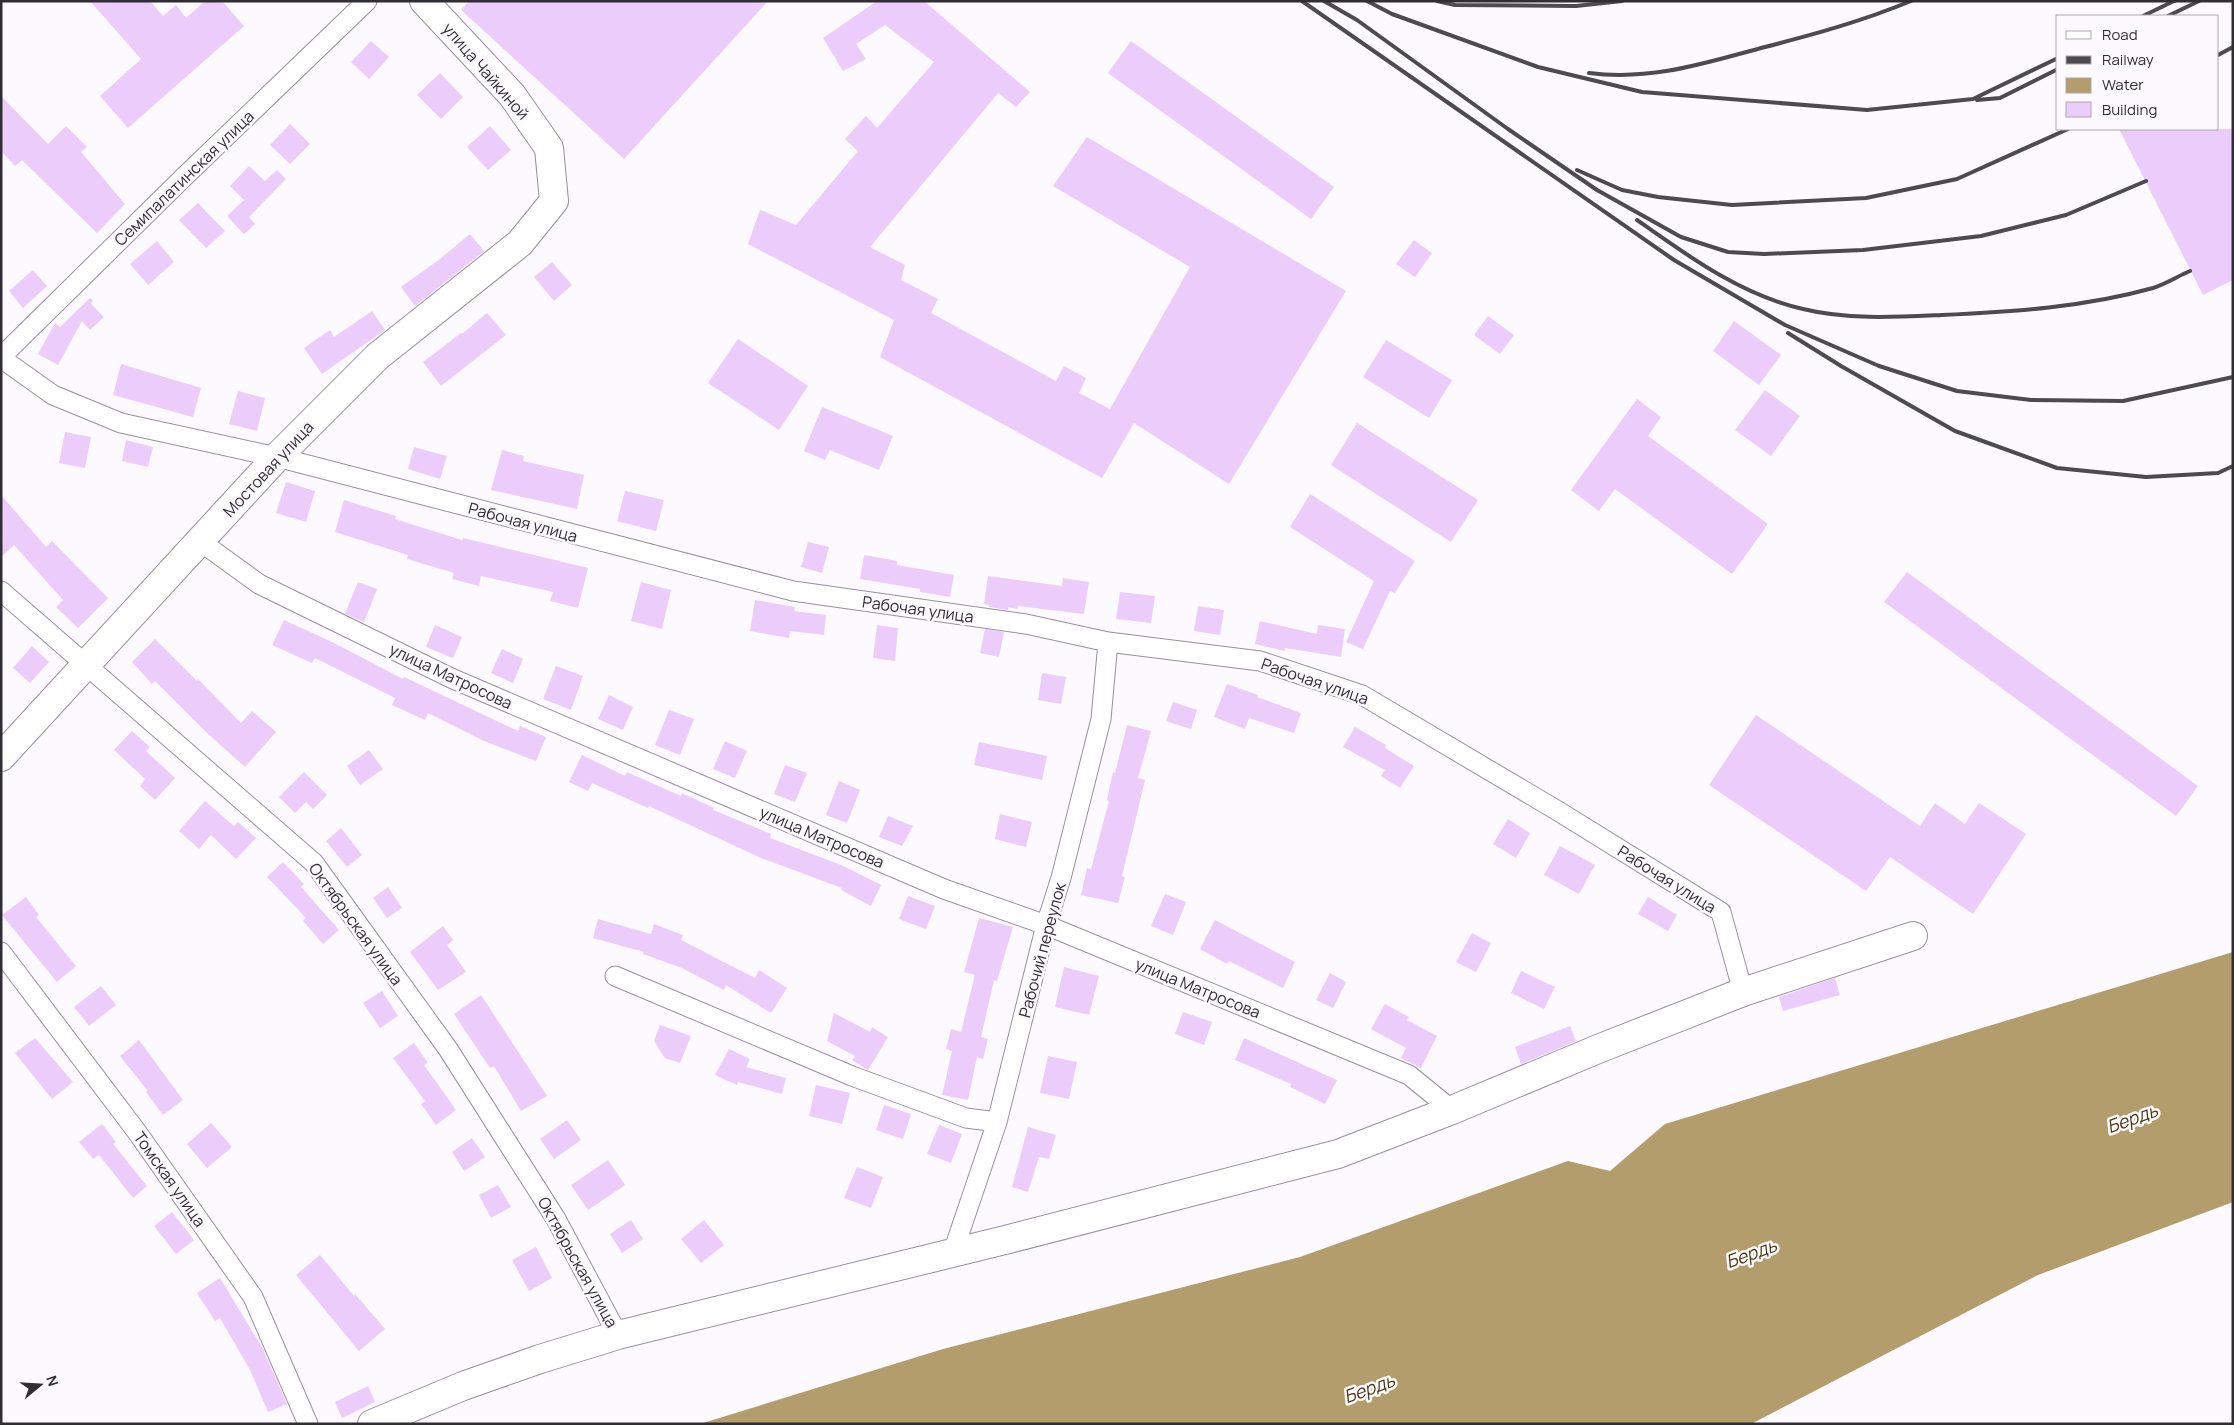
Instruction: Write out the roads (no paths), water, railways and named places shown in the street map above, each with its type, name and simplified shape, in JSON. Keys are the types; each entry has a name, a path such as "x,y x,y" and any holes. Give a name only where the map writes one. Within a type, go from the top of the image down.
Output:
{"street":[{"name":"Семипалатинская улица","path":"1,357 367,1"},
{"name":"улица Чайкиной","path":"424,1 512,95 549,148 554,201"},
{"name":"Мостовая улица","path":"1,758 277,457 378,356 520,243 554,201"},
{"name":"Рабочая улица","path":"1,357 53,395 121,423 277,457 793,592 1026,624 1108,642 1260,661 1362,695 1558,811 1721,912 1743,992"},
{"name":"улица Матросова","path":"201,542 259,584 451,678 944,889 1046,925 1409,1075 1452,1110"},
{"name":"Октябрьская улица","path":"1,591 314,863 453,1058 556,1219 618,1335"},
{"name":"Рабочий переулок","path":"953,1252 997,1122 1046,925 1062,878 1101,719 1108,642"},
{"path":"372,1424 463,1386 540,1359 618,1335 1338,1154 1743,992 1913,936"},
{"name":"Томская улица","path":"1,952 137,1132 253,1297 308,1424"},
{"path":"615,976 852,1076 966,1118 997,1122"}],"water":[{"name":"Бердь","path":"2233,952 2233,1202 2038,1275 1751,1424 700,1424 943,1349 1300,1257 1568,1161 1610,1171 1665,1124"}],"railway":[{"path":"1302,1 1674,260 1785,325 1879,366 1957,391 2031,400 2123,401 2233,377"},
{"path":"1324,1 1357,20 1508,129 1597,190 1681,237 1728,252 1764,254 1863,250 1981,236 2066,215 2146,181"},
{"path":"1367,1 1392,14 1538,67 1642,92 1867,110 1973,99 2056,59"},
{"path":"1437,1 1455,5 1576,6 1622,1"},
{"path":"1589,73 1635,75 1678,69 1839,27 1911,1"},
{"path":"2145,15 2174,1"},
{"path":"2170,15 2199,1"},
{"path":"2219,54 2233,47"},
{"path":"1977,100 2000,98 2056,70"},
{"path":"1577,170 1622,190 1658,197 1732,205 1866,198 1957,179 2066,130"},
{"path":"1637,220 1716,273 1758,294 1780,303 1837,315 1872,317 1908,316 2049,308 2101,300 2153,288 2190,271"},
{"path":"1788,333 1841,366 1955,431 2057,468 2146,477 2218,473 2233,466"}]}
